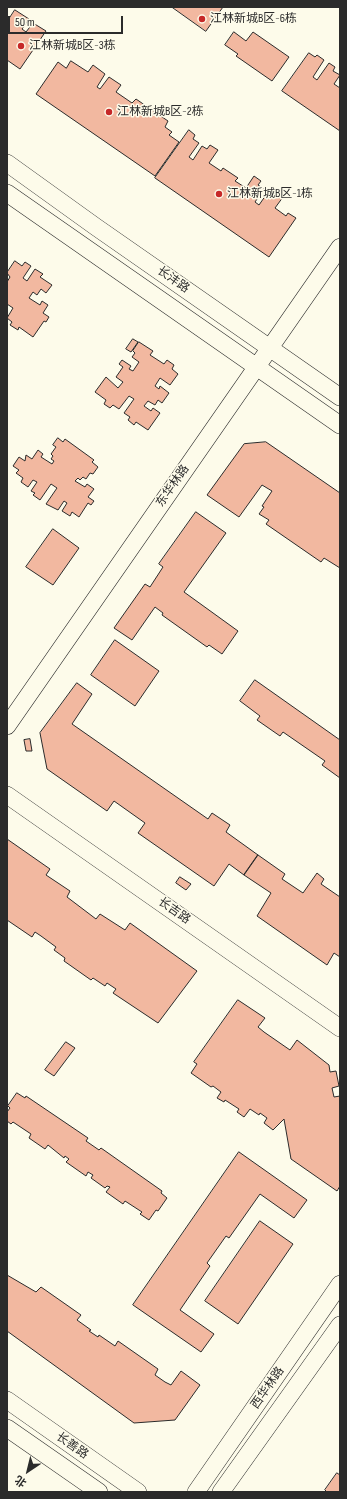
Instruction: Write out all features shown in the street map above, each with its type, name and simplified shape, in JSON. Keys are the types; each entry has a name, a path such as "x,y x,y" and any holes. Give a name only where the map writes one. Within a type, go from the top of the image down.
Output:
{"street":[{"name":"长沣路","path":"7,162 340,397"},
{"name":"长沣路","path":"7,193 340,425"},
{"name":"东华林路","path":"7,726 340,247"},
{"name":"长吉路","path":"7,795 340,1028"},
{"name":"西华林路","path":"196,1492 340,1284"},
{"name":"西华林路","path":"221,1492 340,1325"},
{"name":"长善路","path":"7,1400 138,1492"},
{"name":"长善路","path":"7,1428 99,1492"}],"building":[{"name":"江林新城B区-6栋","path":"172,7 223,7 206,31"},
{"name":"江林新城B区-3栋","path":"15,10 29,19 22,29 26,32 33,23 46,31 20,69 7,60 7,22"},
{"path":"234,32 246,41 253,32 289,57 272,81 236,56 238,54 225,45"},
{"path":"309,53 315,57 317,55 324,60 313,77 317,80 329,63 335,67 333,71 340,75 334,84 340,88 340,131 282,91"},
{"name":"江林新城B区-2栋","path":"71,61 88,72 93,65 105,74 97,87 100,89 109,77 121,85 116,92 132,103 136,99 168,121 165,127 172,132 169,135 179,142 155,176 36,94 58,62 66,68"},
{"name":"江林新城B区-1栋","path":"189,130 195,135 193,139 199,143 189,157 193,160 202,146 207,149 210,145 218,150 209,163 221,171 223,168 238,178 235,181 246,188 254,176 261,181 258,185 264,189 255,202 259,205 268,192 274,196 276,192 283,197 275,208 286,216 288,213 296,218 269,257 155,178"},
{"path":"15,261 22,266 25,262 31,266 23,278 27,281 35,269 43,274 40,277 52,285 46,293 41,289 37,295 33,292 29,298 40,305 42,301 48,305 43,313 49,317 46,322 44,321 33,337 19,327 18,330 10,325 12,322 7,318 13,308 7,304 7,282 10,277 7,273"},
{"path":"133,339 138,342 131,352 126,349"},
{"path":"139,342 153,351 150,355 164,364 167,360 174,365 172,369 178,374 170,385 160,378 155,386 159,389 160,386 169,393 162,403 158,400 155,405 148,401 144,406 151,411 153,408 160,413 148,430 136,422 134,425 128,420 130,417 124,413 134,399 129,396 119,409 113,405 110,408 104,404 106,400 95,392 106,377 118,388 123,382 116,377 123,367 119,364 122,360 131,366 129,369 133,371 139,362 132,357 135,353 133,351"},
{"path":"58,438 63,442 65,439 94,460 92,462 98,467 93,474 90,473 86,479 83,477 80,480 78,478 75,481 85,487 87,484 94,489 88,497 94,501 91,505 88,503 79,517 72,512 70,516 62,511 67,503 64,501 58,510 46,504 57,488 51,484 40,500 33,495 35,493 31,491 37,482 33,480 28,487 21,482 23,478 16,473 19,470 13,466 19,457 25,461 26,455 32,459 38,450 43,454 41,457 52,464 54,461 51,459 53,456 51,454 56,447 53,445"},
{"path":"266,442 340,493 340,568 324,558 321,562 266,524 269,520 259,514 264,507 262,506 272,491 262,485 239,517 207,495 244,444"},
{"path":"196,512 226,533 184,592 238,631 222,654 209,645 207,647 162,615 163,613 155,607 132,640 114,628 145,584 150,587 163,567 159,564"},
{"path":"53,529 79,548 53,585 26,567"},
{"path":"115,640 159,671 135,706 91,675"},
{"path":"255,680 340,740 340,778 322,765 325,761 283,732 280,736 257,720 260,716 240,701"},
{"path":"77,683 92,694 72,724 208,819 212,813 230,825 226,832 258,855 244,875 229,864 214,886 138,833 145,823 114,801 107,811 47,769 40,733"},
{"path":"30,739 32,751 26,751 24,740"},
{"path":"7,839 50,869 46,875 70,891 67,897 96,919 100,914 125,930 130,923 197,971 158,1023 113,993 116,989 107,983 105,986 93,978 91,980 64,961 65,958 54,950 56,947 41,936 35,932 32,937 7,920"},
{"path":"258,855 285,874 282,879 303,893 317,873 324,879 321,884 340,897 340,957 334,953 327,965 257,916 271,893 244,875"},
{"path":"180,877 191,884 186,890 176,883"},
{"path":"238,1000 265,1018 258,1027 264,1032 290,1050 297,1040 329,1065 330,1072 336,1071 339,1086 332,1088 334,1097 340,1096 340,1186 337,1191 291,1159 284,1119 273,1130 264,1123 267,1118 260,1113 259,1115 250,1109 244,1117 237,1112 239,1109 225,1100 224,1102 217,1098 221,1092 191,1073 197,1064 194,1062"},
{"path":"66,1042 75,1048 54,1076 45,1070"},
{"path":"17,1093 25,1098 26,1096 88,1138 86,1141 99,1150 101,1148 162,1191 161,1193 167,1198 158,1211 156,1210 149,1220 140,1214 142,1212 125,1201 123,1204 106,1192 110,1187 107,1186 105,1188 91,1178 93,1175 88,1172 86,1176 66,1162 69,1159 65,1156 64,1158 48,1145 45,1149 29,1138 31,1134 13,1122 11,1124 7,1121 7,1112 10,1108 8,1106"},
{"path":"239,1152 307,1200 294,1218 260,1194 229,1238 226,1236 207,1263 210,1266 180,1310 214,1334 201,1352 133,1305"},
{"path":"260,1221 293,1244 238,1324 205,1301"},
{"path":"7,1275 36,1292 41,1287 81,1315 77,1320 91,1330 89,1331 98,1337 99,1335 115,1346 118,1341 158,1369 155,1375 165,1382 171,1385 181,1371 200,1385 175,1420 134,1423 7,1331"},
{"path":"337,1473 340,1475 340,1492 327,1492 325,1490"}],"place":[{"name":"江林新城B区-6栋","path":"202,19"},
{"name":"江林新城B区-3栋","path":"21,46"},
{"name":"江林新城B区-2栋","path":"109,112"},
{"name":"江林新城B区-1栋","path":"219,194"}]}
